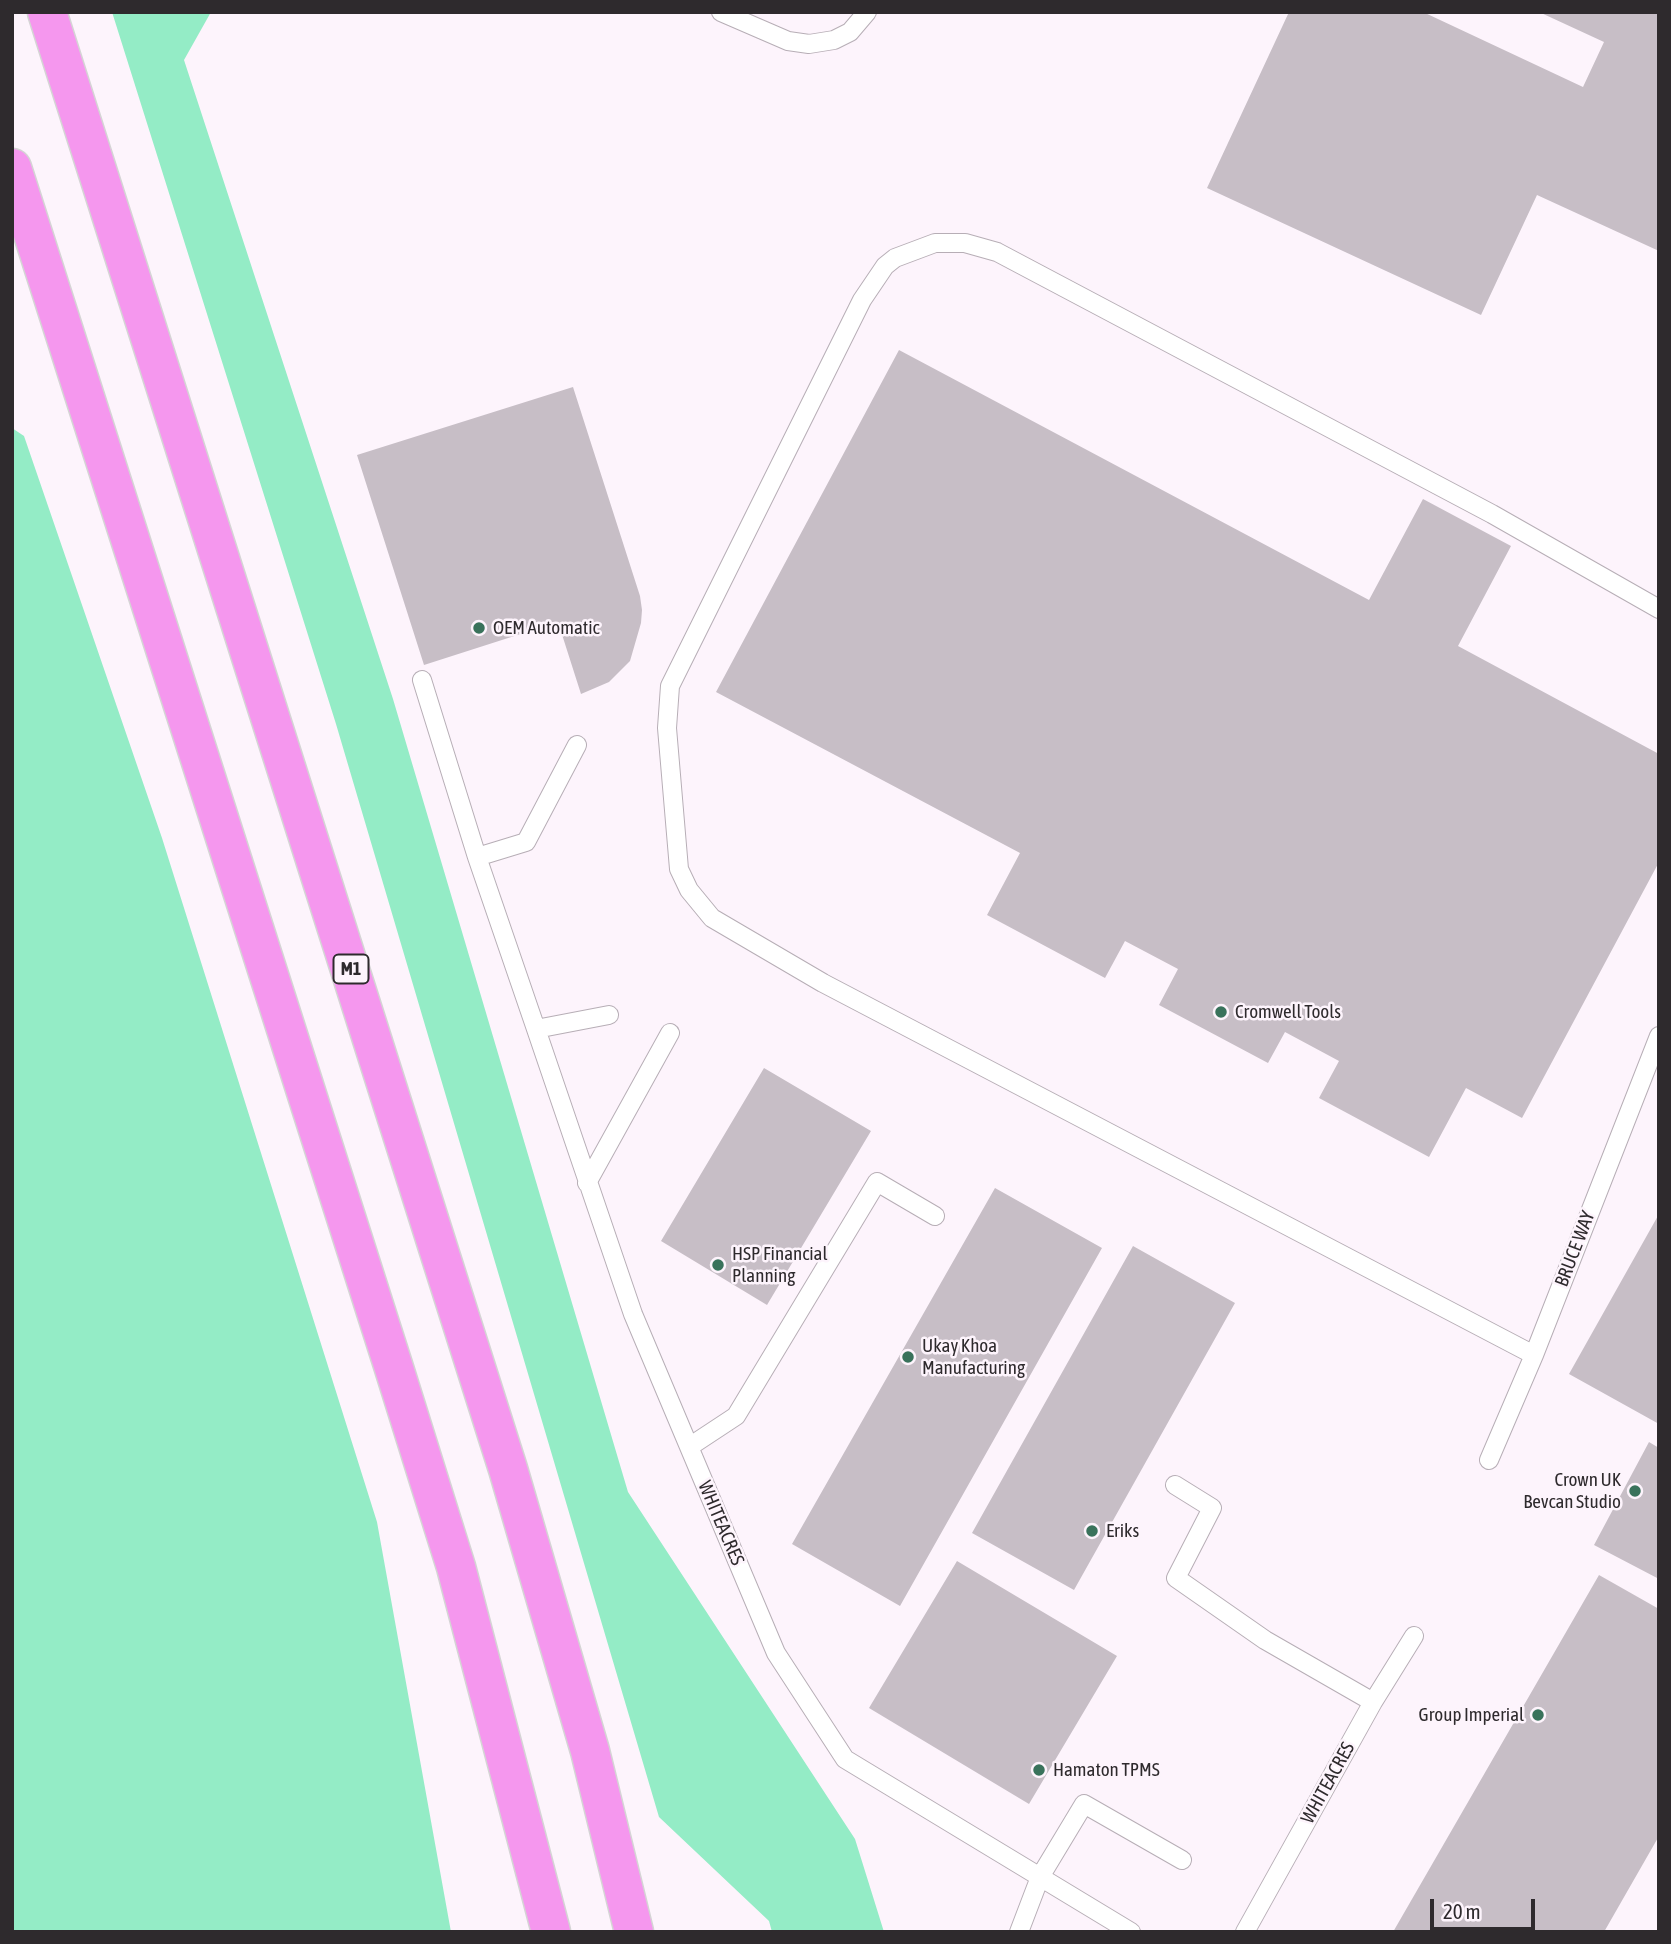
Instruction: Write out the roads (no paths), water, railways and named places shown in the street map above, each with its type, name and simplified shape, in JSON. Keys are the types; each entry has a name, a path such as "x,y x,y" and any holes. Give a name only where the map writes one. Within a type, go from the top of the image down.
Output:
{"highway":[{"name":"M1","path":"47,12 508,1469 590,1751 634,1932"},
{"path":"12,168 456,1567 551,1932"}],"lane":[{"path":"721,12 788,41 809,44 834,40 850,32 867,12"},
{"path":"1534,1355 823,983 712,918 689,890 680,869 667,728 670,686 862,300 885,266 895,258 935,243 965,243 997,252 1492,514 1659,609"},
{"name":"WHITEACRES","path":"422,680 477,858 633,1314 776,1653 845,1759 1130,1932"},
{"path":"477,858 526,842 578,745"},
{"path":"536,1029 609,1015"},
{"path":"587,1183 670,1032"},
{"name":"BRUCE WAY","path":"1489,1460 1534,1355 1659,1036"},
{"path":"689,1447 736,1416 877,1182 935,1216"},
{"path":"1175,1485 1212,1508 1176,1578 1265,1640 1373,1702"},
{"name":"WHITEACRES","path":"1245,1932 1373,1702 1414,1636"},
{"path":"1020,1932 1040,1877 1084,1804 1182,1860"}],"place":[{"name":"OEM Automatic","path":"479,628"},
{"name":"Cromwell Tools","path":"1221,1012"},
{"name":"HSP Financial Planning","path":"718,1265"},
{"name":"Ukay Khoa Manufacturing","path":"908,1357"},
{"name":"Crown UK Bevcan Studio","path":"1635,1491"},
{"name":"Eriks","path":"1092,1531"},
{"name":"Group Imperial","path":"1538,1715"},
{"name":"Hamaton TPMS","path":"1039,1770"}]}
